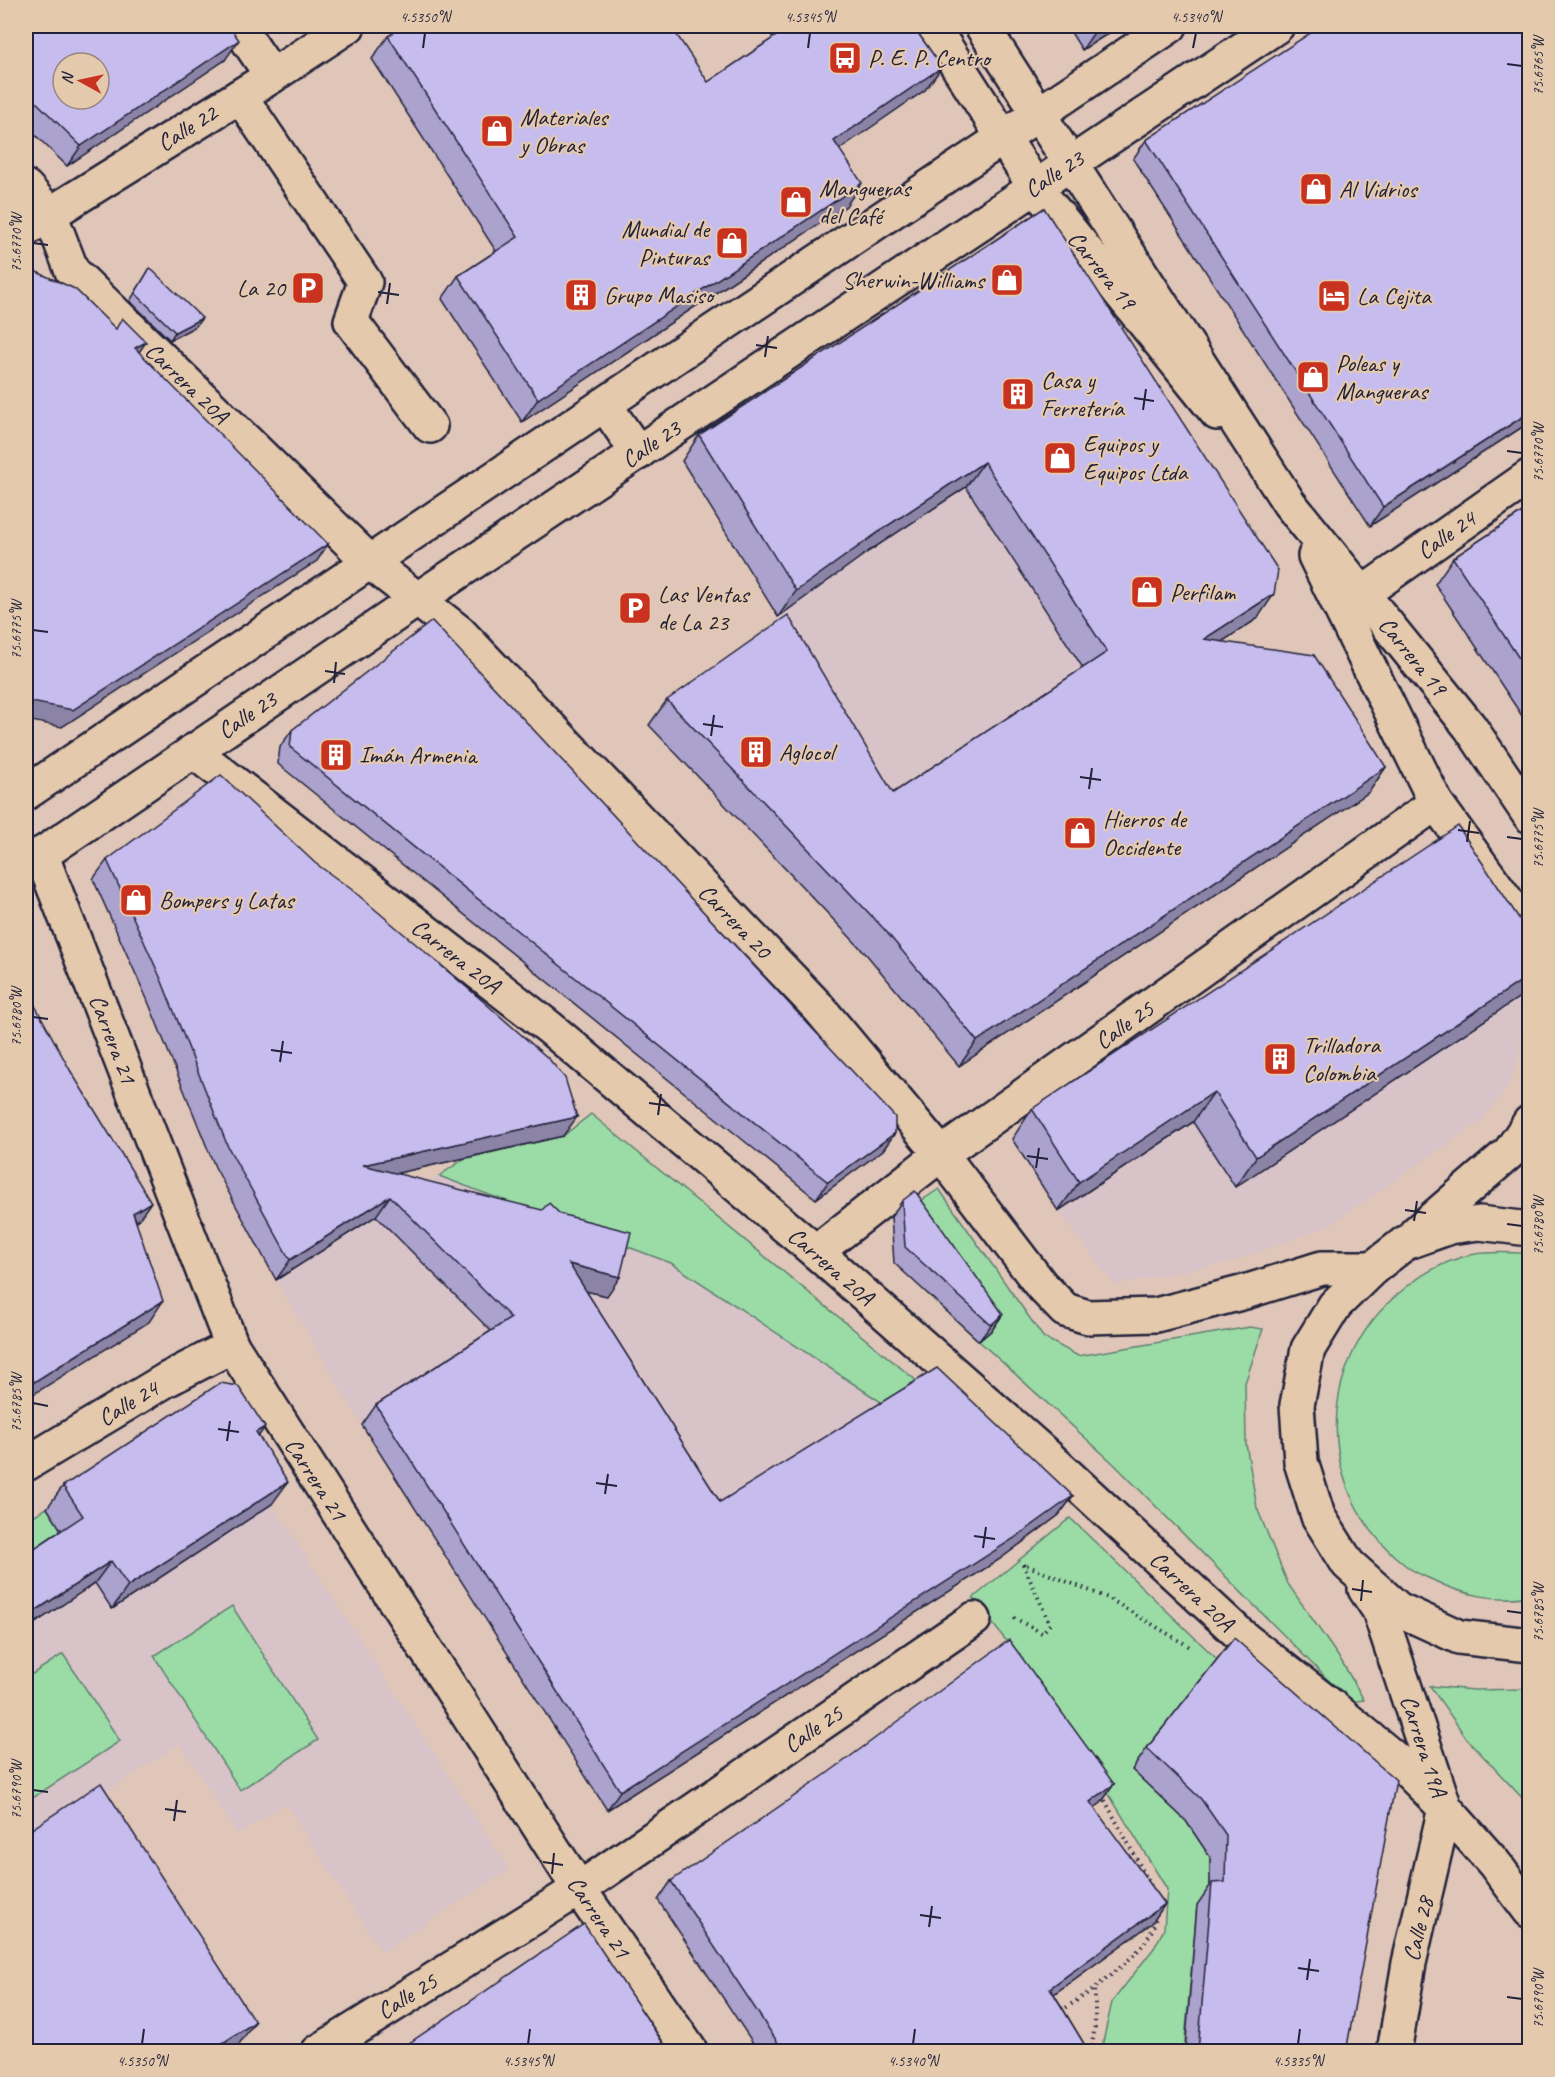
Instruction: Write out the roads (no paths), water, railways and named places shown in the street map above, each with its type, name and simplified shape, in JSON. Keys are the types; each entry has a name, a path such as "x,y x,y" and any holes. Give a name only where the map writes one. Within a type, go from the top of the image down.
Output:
{"street":[{"path":"238,26 272,76"},
{"name":"Calle 22","path":"38,222 272,76 345,26"},
{"name":"Carrera 19","path":"932,26 1035,187 1470,727 1530,816"},
{"name":"Carrera 19","path":"981,26 1289,503"},
{"path":"26,793 371,563 1003,135 1170,26"},
{"name":"Calle 23","path":"33,860 418,599 1277,26"},
{"path":"240,96 365,282 351,321 430,426"},
{"name":"Carrera 20A","path":"26,187 38,222 72,271 371,563"},
{"path":"605,405 638,453"},
{"name":"Calle 24","path":"1363,593 1530,476"},
{"path":"1289,503 1436,803 1530,933"},
{"name":"Carrera 20","path":"371,563 459,632 818,1007 941,1154 1041,1285 1065,1310 1088,1317 1156,1315 1245,1292 1322,1268 1373,1268"},
{"name":"Carrera 20A","path":"193,751 550,1028 816,1252 1046,1455 1246,1640 1401,1764 1445,1808"},
{"name":"Calle 25","path":"816,1252 941,1154 1436,803"},
{"name":"Carrera 21","path":"33,860 232,1346 579,1888 691,2052"},
{"path":"1530,1122 1510,1152 1373,1268 1335,1305 1308,1349 1297,1405 1301,1462 1318,1516 1348,1564 1398,1609 1459,1637 1530,1645"},
{"path":"1405,1243 1450,1227 1479,1223 1530,1229"},
{"name":"Calle 24","path":"26,1464 166,1380 232,1346"},
{"name":"Carrera 19A","path":"1348,1564 1379,1610 1445,1808 1494,1863 1530,1911"},
{"name":"Calle 25","path":"318,2052 579,1888 974,1618"},
{"name":"Calle 28","path":"1392,2044 1445,1808"},
{"path":"1494,1863 1530,1876"}],"place":[{"name":"P. E. P. Centro","path":"845,58"},
{"name":"Materiales y Obras","path":"497,131"},
{"name":"Al Vidrios","path":"1316,189"},
{"name":"Mangueras del Café","path":"796,202"},
{"name":"Mundial de Pinturas","path":"732,243"},
{"name":"Sherwin-Williams","path":"1007,280"},
{"name":"La 20","path":"308,288"},
{"name":"Grupo Masiso","path":"581,295"},
{"name":"La Cejita","path":"1334,296"},
{"name":"Poleas y Mangueras","path":"1313,377"},
{"name":"Casa y Ferretería","path":"1018,394"},
{"name":"Equipos y Equipos Ltda","path":"1060,458"},
{"name":"Perfilam","path":"1147,592"},
{"name":"Las Ventas de La 23","path":"635,608"},
{"name":"Aglocol","path":"756,752"},
{"name":"Imán Armenia","path":"336,755"},
{"name":"Hierros de Occidente","path":"1080,833"},
{"name":"Bompers y Latas","path":"136,900"},
{"name":"Trilladora Colombia","path":"1280,1059"}]}
